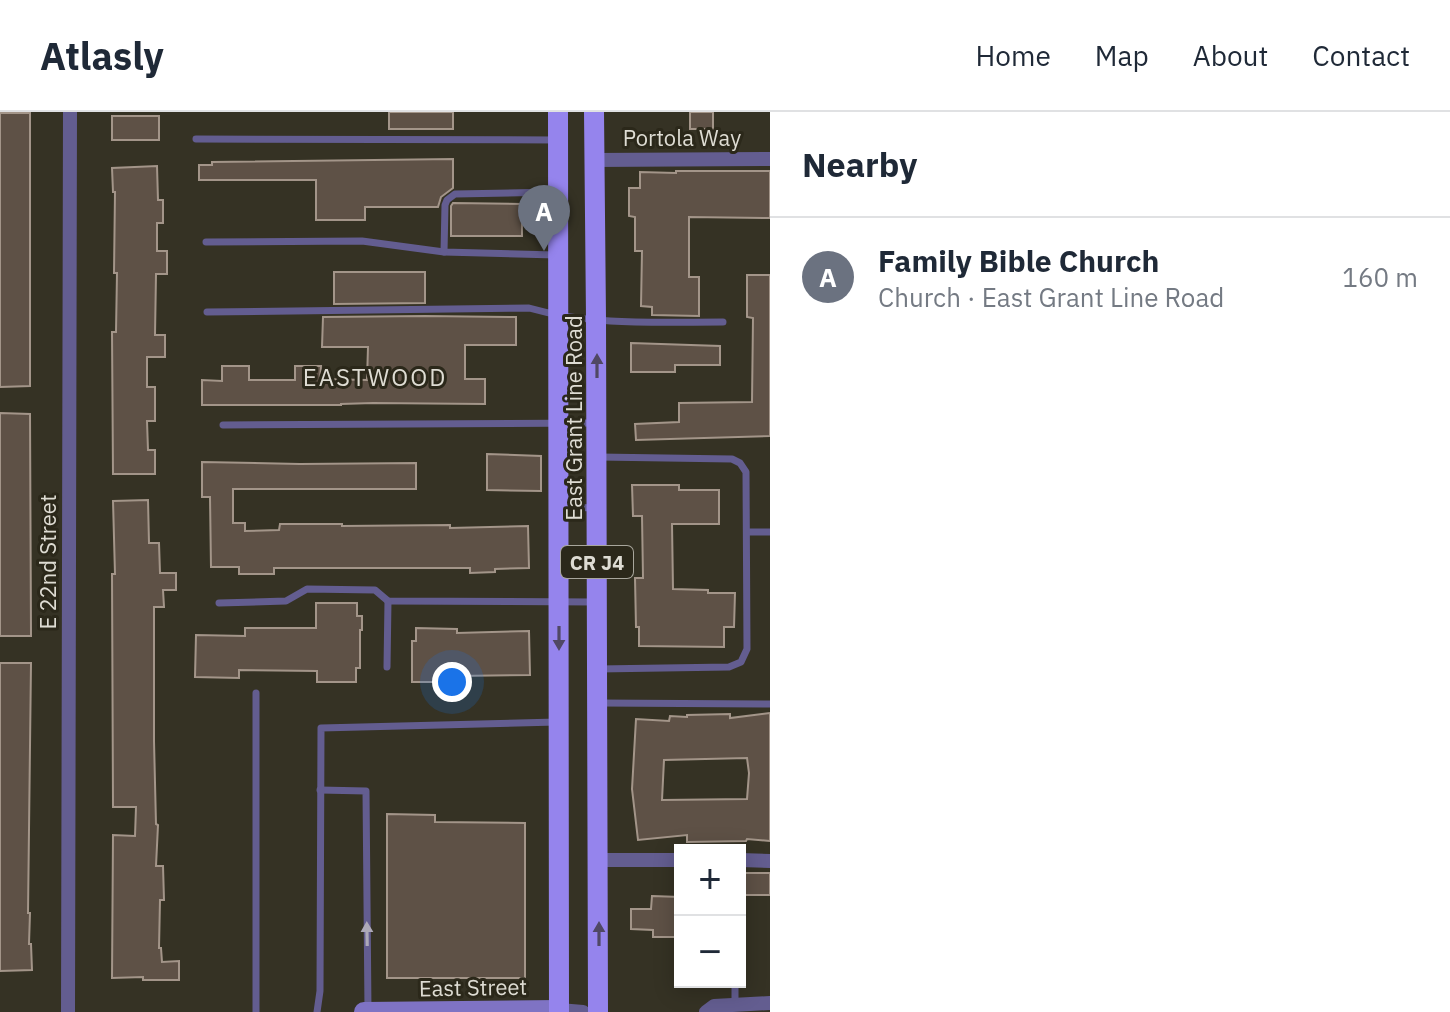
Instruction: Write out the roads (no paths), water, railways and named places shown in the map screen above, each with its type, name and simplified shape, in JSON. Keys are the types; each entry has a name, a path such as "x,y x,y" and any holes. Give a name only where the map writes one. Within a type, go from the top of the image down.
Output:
{"main road":[{"name":"East Grant Line Road","path":"558,112 559,1011"},
{"name":"East Grant Line Road","path":"594,112 598,1012"}],"street":[{"name":"E 22nd Street","path":"68,1012 70,112"},
{"name":"Portola Way","path":"594,160 770,159"},
{"path":"599,860 674,860"},
{"path":"746,860 770,861"},
{"path":"706,1012 714,1006 770,1003"},
{"name":"East Street","path":"366,1012 583,1012"}],"lane":[{"path":"196,139 558,140"},
{"path":"444,252 445,205 455,194 558,192"},
{"path":"206,242 362,241 444,252 558,255"},
{"path":"207,312 529,308 558,316 629,322 723,322"},
{"path":"223,425 597,423"},
{"path":"597,457 732,459 740,463 746,472 747,532 747,649 741,662 729,667 598,669"},
{"path":"559,507 597,508"},
{"path":"747,532 770,532"},
{"path":"219,603 286,601 307,589 375,590 388,601 597,602"},
{"path":"387,667 388,601"},
{"path":"256,693 256,1012"},
{"path":"598,703 770,704"},
{"path":"317,1012 320,991 321,728 559,722"},
{"path":"320,790 366,791 366,1012"},
{"path":"735,988 735,1004"}],"place":[{"name":"Family Bible Church","path":"544,251"}],"district":[{"name":"EASTWOOD","path":"375,377"}]}
